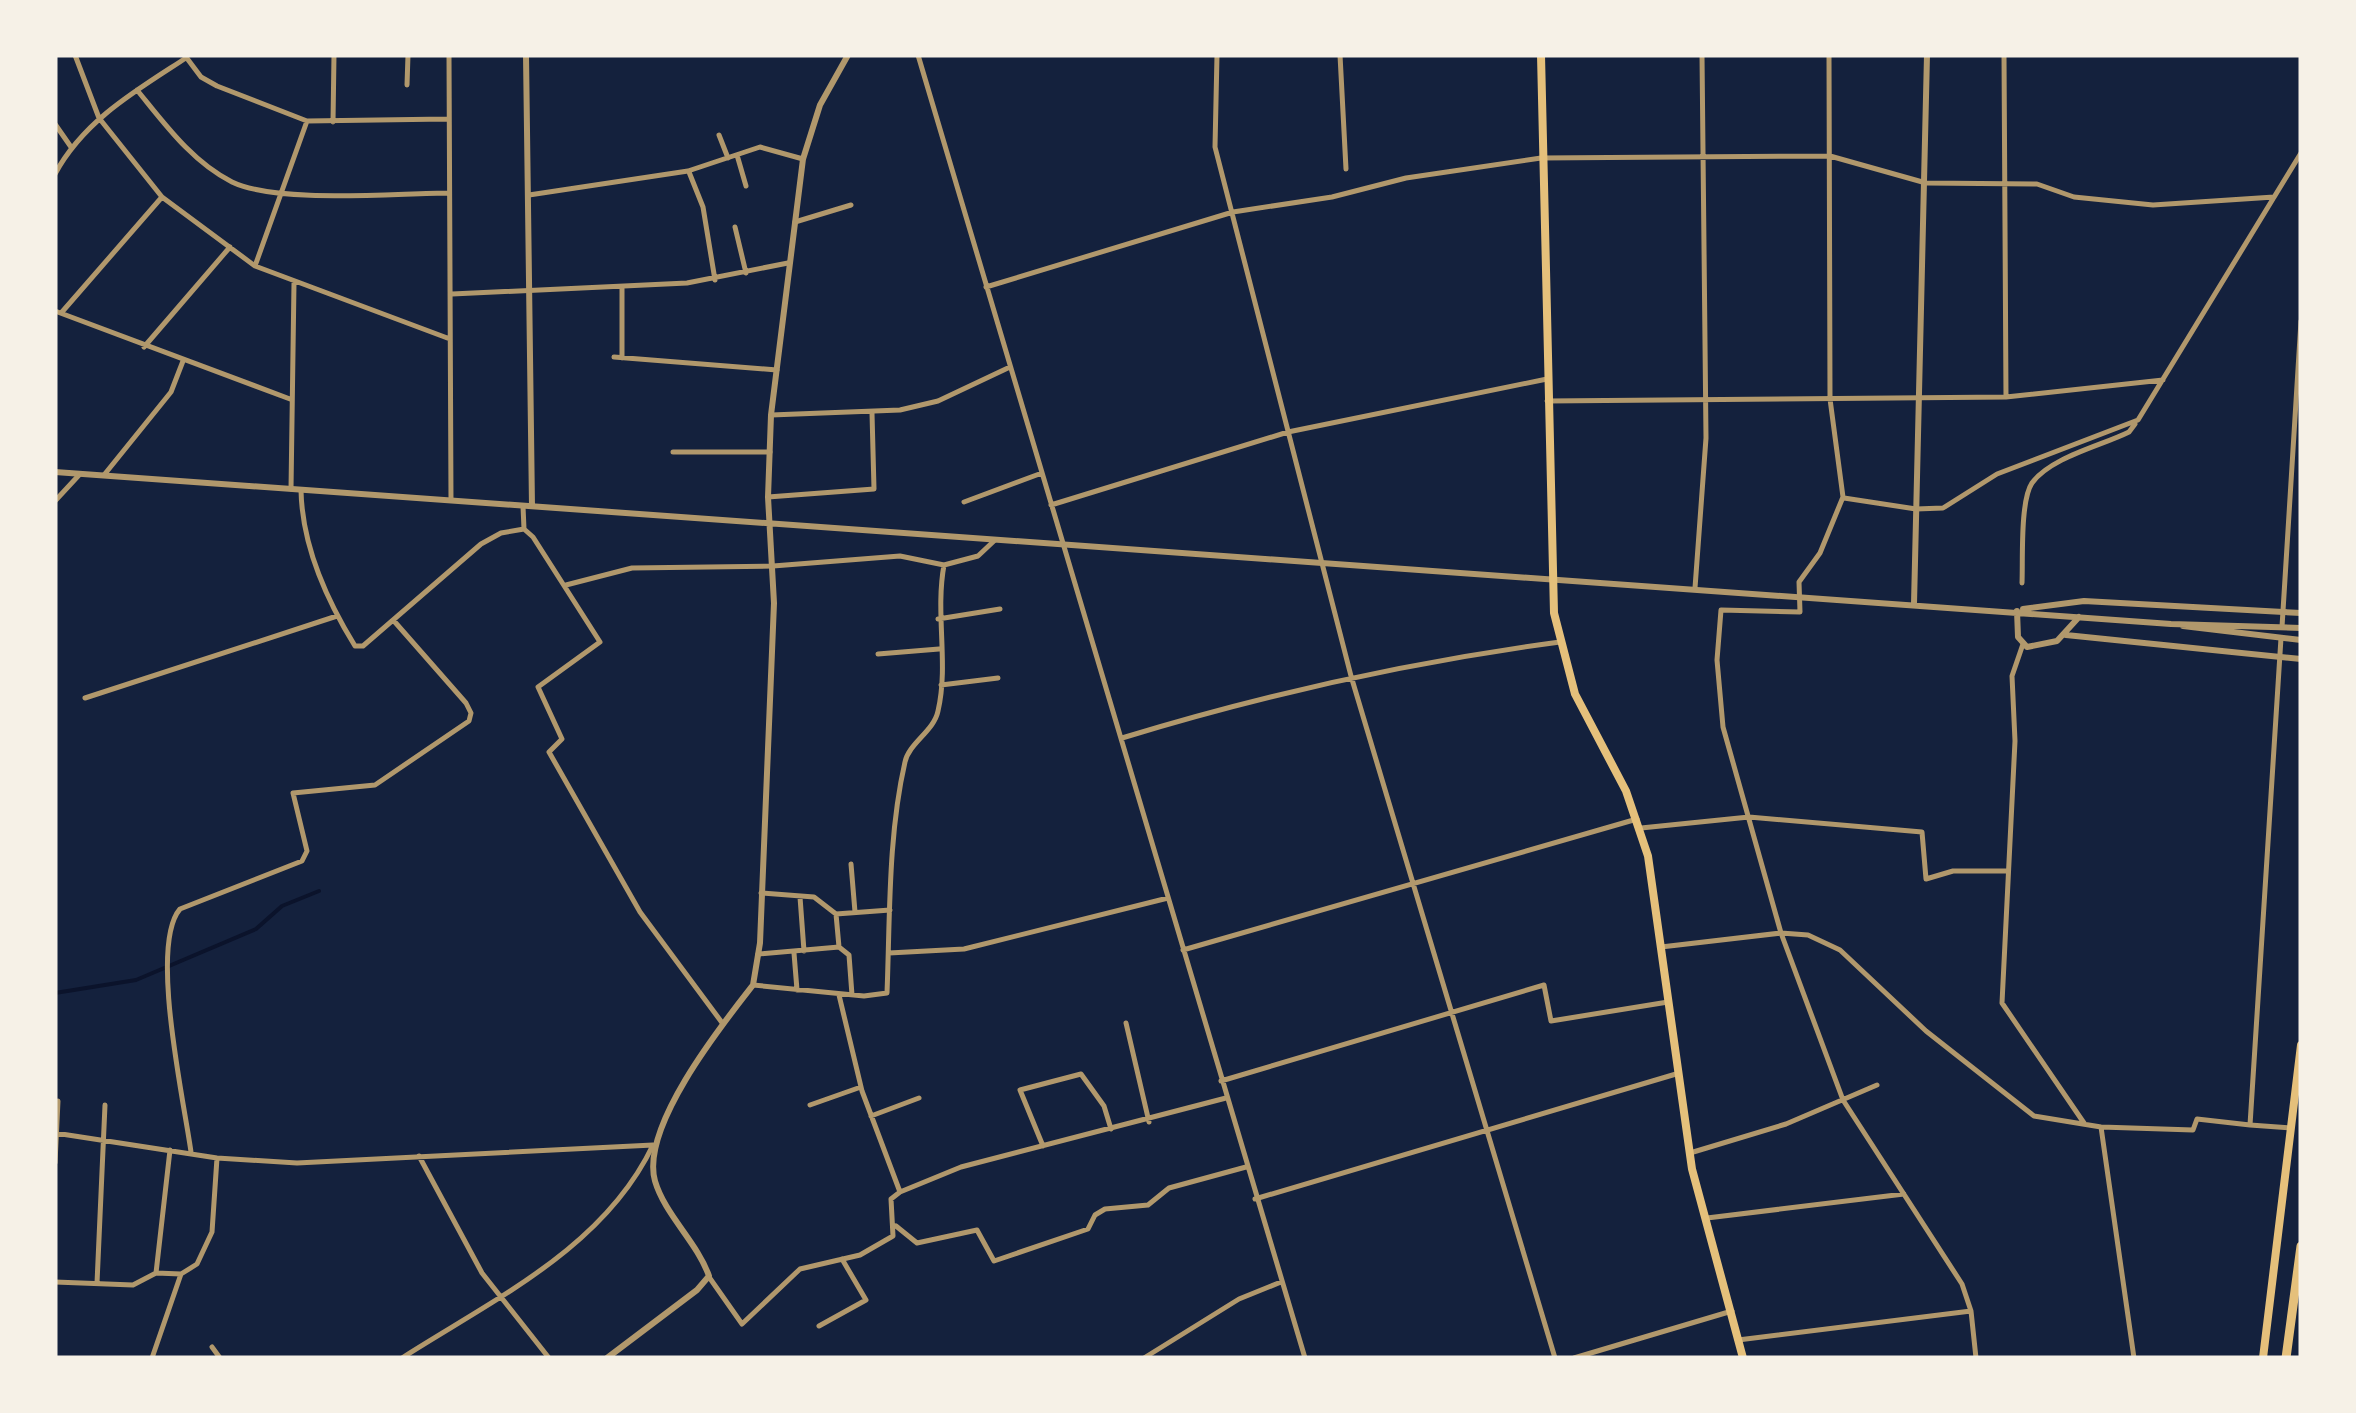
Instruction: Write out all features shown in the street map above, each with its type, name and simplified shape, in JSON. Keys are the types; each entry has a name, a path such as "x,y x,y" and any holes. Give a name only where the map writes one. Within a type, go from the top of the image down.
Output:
{"highway":[{"path":"1541,55 1546,400 1553,579 1560,642 1575,694 1639,823 1690,1153 1743,1358"},
{"path":"2262,1358 2301,1045"},
{"path":"2286,1358 2301,1246"}],"street":[{"path":"75,55 100,118 162,196 255,266 450,339"},
{"path":"334,55 334,122"},
{"path":"407,85 408,55"},
{"path":"449,55 451,500"},
{"path":"526,55 532,506"},
{"path":"402,1358 568,1253 622,1194 723,1024 753,985 761,893 773,566 768,497 771,415 803,159 820,105 848,55"},
{"path":"918,55 1255,1199 1305,1356 1296,1358"},
{"path":"1218,55 1215,147 1351,676 1555,1358"},
{"path":"1340,55 1346,169"},
{"path":"1694,588 1704,401 1702,55"},
{"path":"1829,55 1830,399 1844,498 1820,553 1800,582 1800,612 1721,610 1716,660 1723,727 1782,933 1843,1100 1962,1284 1971,1311 1976,1358"},
{"path":"1914,604 1927,55"},
{"path":"2004,55 2006,398"},
{"path":"55,174 71,147 100,118 187,56 200,77 307,121 447,120"},
{"path":"137,90 184,148 231,182 281,193 450,193"},
{"path":"255,266 307,121"},
{"path":"55,124 71,147"},
{"path":"719,135 728,158"},
{"path":"529,195 688,171 760,147 803,159"},
{"path":"2022,584 2026,498 2033,482 2045,470 2129,432 2301,154"},
{"path":"737,155 746,186"},
{"path":"986,286 1233,212 1332,197 1406,178 1541,158 1830,156 1926,183 2038,184 2074,197 2153,205 2274,197"},
{"path":"688,171 703,207 715,280"},
{"path":"162,196 59,311 144,347 290,399"},
{"path":"795,222 851,204"},
{"path":"735,227 746,273"},
{"path":"144,347 230,247"},
{"path":"452,294 530,294 715,280 788,263"},
{"path":"291,489 294,283"},
{"path":"622,288 622,358"},
{"path":"2250,1125 2301,321"},
{"path":"614,357 778,370"},
{"path":"104,475 171,392 183,361"},
{"path":"771,415 872,412 938,401 1010,367"},
{"path":"1051,504 1288,432 1546,380"},
{"path":"1546,400 2006,398 2162,380"},
{"path":"768,497 874,488 872,412"},
{"path":"1844,498 1916,510 1942,508 1997,474 2138,420"},
{"path":"672,452 770,452"},
{"path":"55,472 2016,611 2301,640"},
{"path":"964,502 1042,473"},
{"path":"55,500 80,474"},
{"path":"301,490 301,521 337,616 355,646 363,646 482,544 501,533 524,529"},
{"path":"523,506 524,529 566,584 600,642 538,687 562,738 549,752 640,912 723,1024"},
{"path":"566,584 632,568 773,566 900,556 944,566 978,556 996,540"},
{"path":"753,985 852,995 887,993 890,910 906,758 938,716 938,618 944,566"},
{"path":"2016,611 2052,602 2084,601 2301,613"},
{"path":"938,618 1000,608"},
{"path":"2016,611 2018,636 2023,644"},
{"path":"85,698 337,616"},
{"path":"2023,644 2048,645 2066,634 2080,616"},
{"path":"190,1152 164,962 172,918 180,909 302,861 307,851 293,793 375,785 468,720 471,713 393,620"},
{"path":"2171,624 2301,628"},
{"path":"2066,634 2301,659"},
{"path":"1122,738 1234,704 1351,676 1560,642"},
{"path":"2023,644 2012,676 2015,741 2002,1002 2086,1125"},
{"path":"878,654 940,649"},
{"path":"941,684 998,678"},
{"path":"1183,950 1412,882 1639,823 1749,817 1838,821 1922,832 1926,879 1953,871 2007,871"},
{"path":"851,864 856,912"},
{"path":"761,893 794,892 800,897 814,897 836,914 890,910"},
{"path":"800,897 804,951"},
{"path":"888,953 964,948 1168,898"},
{"path":"836,914 839,947"},
{"path":"1660,947 1782,933 1808,935 1840,950 1926,1031 2034,1116 2101,1126 2192,1130 2197,1119 2291,1128"},
{"path":"758,954 839,947 849,955 852,995"},
{"path":"794,952 798,990"},
{"path":"1221,1081 1544,985 1551,1021 1668,1002"},
{"path":"839,994 861,1087 900,1192"},
{"path":"1126,1023 1149,1122"},
{"path":"1043,1146 1020,1090 1081,1074 1104,1106 1111,1128"},
{"path":"1255,1199 1676,1074"},
{"path":"1690,1153 1786,1124 1877,1085"},
{"path":"810,1105 861,1087"},
{"path":"872,1116 919,1098"},
{"path":"654,1145 651,1159 656,1185 708,1276 742,1324 800,1269 860,1255 894,1236 891,1199 900,1192 961,1167 1111,1128 1149,1122 1226,1098"},
{"path":"55,1163 58,1101"},
{"path":"97,1284 105,1105"},
{"path":"2101,1126 2134,1358"},
{"path":"56,1134 217,1158 297,1163 654,1145"},
{"path":"156,1273 170,1150"},
{"path":"419,1156 442,1203 498,1296 548,1358"},
{"path":"55,1282 133,1285 156,1273 182,1274 197,1264 212,1232 217,1158"},
{"path":"896,1226 917,1243 977,1230 994,1260 1088,1228 1095,1215 1105,1210 1148,1204 1169,1188 1246,1167"},
{"path":"1704,1218 1906,1193"},
{"path":"819,1326 866,1300 842,1259"},
{"path":"152,1358 182,1274"},
{"path":"608,1358 697,1290 708,1276"},
{"path":"1144,1358 1239,1300 1281,1282"},
{"path":"1738,1340 1971,1311"},
{"path":"1574,1358 1732,1312"},
{"path":"212,1347 220,1358"}],"waterway":[{"path":"55,993 136,980 256,929 282,906 319,891"}]}
